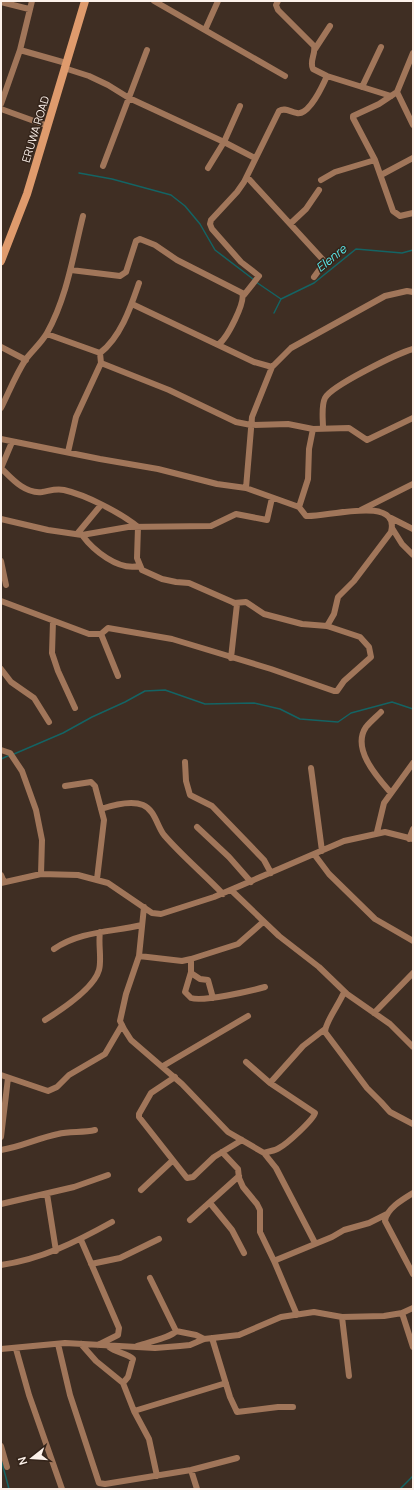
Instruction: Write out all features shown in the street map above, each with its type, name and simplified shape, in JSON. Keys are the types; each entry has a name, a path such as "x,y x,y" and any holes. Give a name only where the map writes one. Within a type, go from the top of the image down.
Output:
{"main road":[{"name":"ERUWA ROAD","path":"1,261 27,194 84,1"}],"street":[{"path":"1,104 20,50 32,1"},
{"path":"156,1 285,76"},
{"path":"205,30 218,1"},
{"path":"278,1 276,5 278,10 310,42 314,49"},
{"path":"1,2 29,9"},
{"path":"330,26 322,40 314,49 311,66 327,76 391,96"},
{"path":"362,87 381,47"},
{"path":"20,50 65,65 89,76 108,85 129,98 255,158"},
{"path":"103,166 147,50"},
{"path":"413,53 397,92 353,116 354,121 381,175 393,211 400,216 413,213"},
{"path":"219,344 228,332 244,295 259,276 241,262 210,224 211,220 238,192 247,177 279,111 284,109 297,114 303,112 312,103 327,76"},
{"path":"397,92 413,125"},
{"path":"208,168 224,142 240,106"},
{"path":"1,109 48,126"},
{"path":"381,175 413,158"},
{"path":"321,180 335,172 374,160"},
{"path":"247,177 325,262 314,277"},
{"path":"290,224 306,209 319,190"},
{"path":"1,408 26,360 47,334 60,304 71,270 72,256 83,216"},
{"path":"71,270 95,274 124,275 136,241 140,239 155,245 177,260 239,290 244,295"},
{"path":"100,352 111,344 132,304 139,283"},
{"path":"246,488 251,425 254,413 272,367 291,348 385,296 407,291 413,292"},
{"path":"132,304 187,332 219,344 254,362 272,367"},
{"path":"47,334 100,352"},
{"path":"1,347 26,360"},
{"path":"323,428 323,404 330,392 387,359 413,349"},
{"path":"68,452 76,417 101,363 100,352"},
{"path":"101,363 169,390 236,422 251,425 288,424 313,429 349,428 367,440 413,418"},
{"path":"299,507 308,480 313,429"},
{"path":"1,439 100,460 158,469 217,484 246,488 299,507 306,516 361,510 384,513 413,529"},
{"path":"12,442 1,466 14,481 30,492 36,493 64,490 120,513 138,527"},
{"path":"361,510 413,484"},
{"path":"1,519 80,534 128,527 211,526 236,514 267,520 272,498"},
{"path":"80,534 101,505"},
{"path":"391,518 392,528 404,547 413,555"},
{"path":"138,527 137,558 139,566 142,570 152,575 176,582 189,583 237,604 231,658"},
{"path":"327,626 334,614 338,597 370,560 392,528"},
{"path":"80,534 90,546 118,563 134,567 139,566"},
{"path":"1,561 6,585"},
{"path":"1,601 89,634 101,634 108,628 172,639 337,691 344,682 369,660 371,652 369,647 360,637 327,626 302,624 268,615 246,602 234,603"},
{"path":"53,621 52,653 58,672 75,708"},
{"path":"101,634 118,676"},
{"path":"1,669 11,682 34,698 49,722"},
{"path":"381,712 365,728 362,742 366,761 391,793"},
{"path":"6,751 22,771 38,817 42,840 41,874"},
{"path":"185,762 186,781 190,795 212,806 264,860 271,873"},
{"path":"377,832 384,802 413,763"},
{"path":"311,768 322,851"},
{"path":"64,786 91,782 94,783 104,820 97,879"},
{"path":"101,809 128,804 142,805 147,808 151,811 164,835 223,894"},
{"path":"197,827 229,857 251,882"},
{"path":"1,875 3,883 41,874 63,873 97,879 108,883 156,914 169,913 223,894 344,842 377,832 397,833 411,839 413,829"},
{"path":"314,854 329,874 376,919 413,941"},
{"path":"231,890 252,909 263,922 319,967 344,992 390,1024 413,1047"},
{"path":"144,907 139,956 126,994 120,1021 122,1025 131,1040 175,1077 231,1134 264,1154 276,1168 316,1243"},
{"path":"139,956 182,961 191,959 238,944 263,922"},
{"path":"54,949 65,941 100,932 116,931 142,925"},
{"path":"45,1020 88,987 95,979 99,968 100,932"},
{"path":"191,959 191,974 186,986 186,994 196,1000 231,994 242,994 265,987"},
{"path":"374,1013 413,973"},
{"path":"191,974 200,979 208,980 213,998"},
{"path":"270,1083 303,1046 325,1029 344,992"},
{"path":"162,1066 248,1016"},
{"path":"1,1075 48,1091 53,1089 69,1075 106,1054 122,1025"},
{"path":"325,1029 327,1035 367,1088 390,1112 413,1124"},
{"path":"246,1062 270,1083 315,1113 308,1123 279,1149 264,1154"},
{"path":"175,1077 151,1093 139,1114 139,1117 172,1161 187,1178 190,1178 222,1152 242,1140"},
{"path":"1,1137 8,1078"},
{"path":"1,1150 24,1145 60,1133 87,1132 95,1130"},
{"path":"230,1147 231,1134"},
{"path":"222,1152 238,1169 243,1187 260,1210 260,1232 297,1315"},
{"path":"141,1190 172,1161"},
{"path":"1,1204 47,1194 108,1175"},
{"path":"190,1220 239,1176"},
{"path":"275,1263 279,1258 344,1230 369,1223 388,1214 413,1193"},
{"path":"47,1194 56,1251"},
{"path":"210,1203 232,1230 244,1252"},
{"path":"388,1214 385,1218 386,1226 396,1241 398,1249 406,1258 413,1274"},
{"path":"1,1265 15,1263 56,1251 81,1240 112,1222"},
{"path":"91,1264 105,1263 127,1255 141,1246 159,1239"},
{"path":"81,1240 118,1324 118,1335 122,1347"},
{"path":"96,1277 105,1263"},
{"path":"150,1278 176,1331"},
{"path":"1,1349 16,1349 58,1344 155,1348 190,1345 204,1339 239,1335 252,1331 274,1319 314,1312 342,1317 384,1316 413,1308"},
{"path":"402,1312 413,1347"},
{"path":"342,1317 349,1376"},
{"path":"176,1331 196,1335 204,1339"},
{"path":"135,1347 170,1336 176,1331"},
{"path":"98,1345 118,1335"},
{"path":"212,1338 230,1397 238,1412 278,1407 293,1407"},
{"path":"58,1344 70,1395 99,1483 191,1470 237,1458"},
{"path":"81,1344 96,1361 123,1383 134,1411 149,1439 157,1476"},
{"path":"109,1346 118,1353 129,1356 133,1359 128,1377 123,1383"},
{"path":"16,1349 29,1395 62,1489"},
{"path":"134,1411 226,1382"},
{"path":"1,1446 7,1468"},
{"path":"191,1470 197,1489"}],"waterway":[{"path":"79,173 112,179 171,195 185,206 200,224 215,250 253,279"},
{"name":"Elenre","path":"274,313 281,299 314,283 356,249 402,253 413,250"},
{"path":"256,282 281,299"},
{"path":"14,754 63,733 145,691 165,690 205,704 254,703 280,709 300,719 338,722 351,713 392,702 413,709"},
{"path":"1,759 10,755"},
{"path":"1,1459 9,1489"},
{"path":"400,1489 413,1476"}]}
